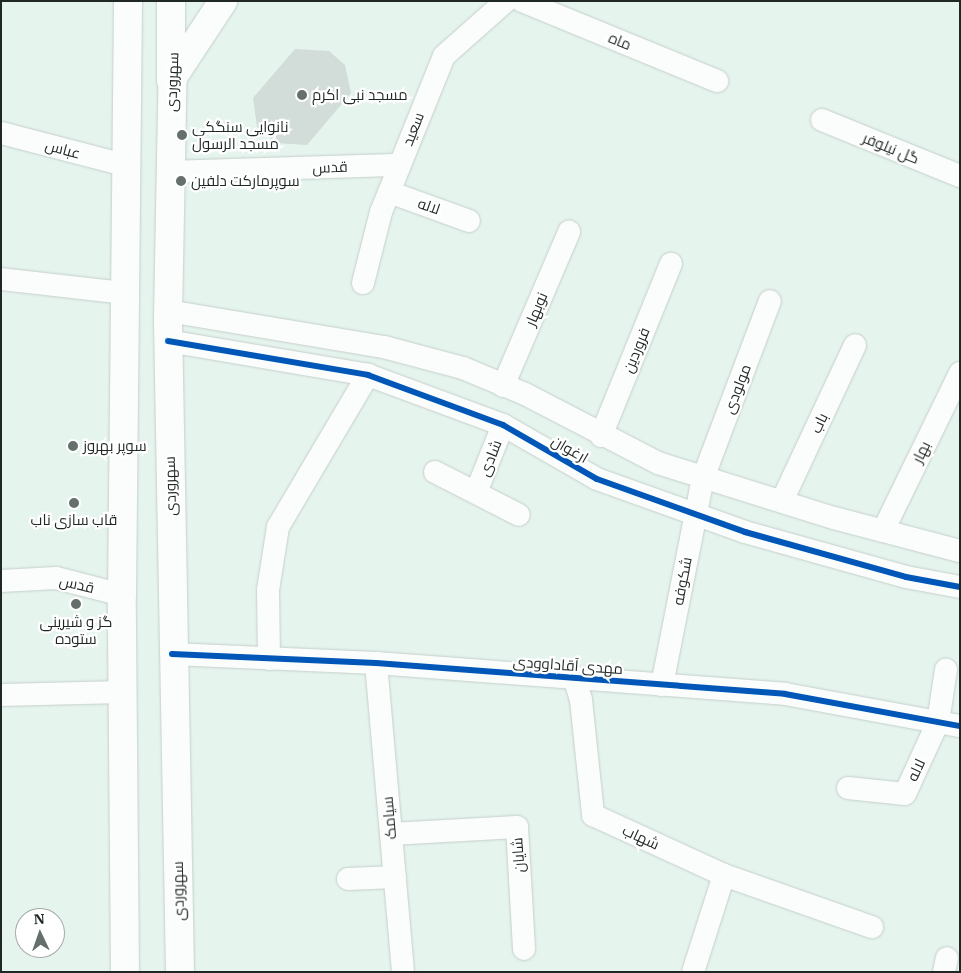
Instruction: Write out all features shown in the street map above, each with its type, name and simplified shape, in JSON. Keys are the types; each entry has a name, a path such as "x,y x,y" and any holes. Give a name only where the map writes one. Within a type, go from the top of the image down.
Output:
{"main road":[{"path":"125,972 122,594 123,293 128,1"},
{"path":"170,1 171,80"},
{"name":"سهروردی","path":"176,1 171,80 168,341 172,654 180,972"},
{"path":"171,80 223,1"}],"street":[{"name":"سعید","path":"364,284 389,192 444,56 506,1"},
{"name":"ماه","path":"522,1 718,81"},
{"name":"گل نیلوفر","path":"822,120 960,176"},
{"name":"عباس","path":"1,133 125,165"},
{"name":"قدس","path":"170,172 399,165"},
{"name":"لاله","path":"389,192 469,220"},
{"name":"نوبهار","path":"504,386 569,232"},
{"name":"فروردین","path":"601,436 671,264"},
{"path":"1,279 123,293"},
{"name":"مولودی","path":"703,478 770,300"},
{"name":"ارغوان","path":"168,310 384,346 463,368 504,386 658,463 883,531 960,551"},
{"name":"ارغوان","path":"168,341 368,375 503,425 597,479 745,532 906,577 960,587"},
{"name":"باب","path":"782,501 855,346"},
{"name":"بهار","path":"883,531 960,373"},
{"path":"269,658 268,590 278,527 368,375"},
{"name":"شادی","path":"477,490 503,425"},
{"path":"436,472 477,490 519,515"},
{"name":"شکوفه","path":"662,685 703,478"},
{"name":"قدس","path":"1,581 56,578 122,594"},
{"name":"مهدی آقاداوودی","path":"172,654 376,664 574,677 785,694 960,726"},
{"name":"سیامک","path":"376,664 403,972"},
{"path":"938,722 946,670"},
{"name":"شهاب","path":"574,677 581,700 593,815 724,875"},
{"path":"1,695 122,692"},
{"name":"لاله","path":"848,788 905,794 938,722"},
{"name":"شایان","path":"391,834 517,827 524,949"},
{"path":"693,972 724,875 872,927"},
{"path":"348,879 395,877"}],"building":[{"name":"مسجد نبی اکرم","path":"295,49 329,51 345,65 351,93 307,145 276,143 257,127 253,98"}],"cycle path":[{"path":"168,341 368,375 503,425 597,479 745,532 906,577 960,587"},
{"path":"172,654 376,663 785,694 960,726"}],"place":[{"name":"مسجد نبی اکرم","path":"302,95"},
{"name":"نانوایی سنگکی مسجد الرسول","path":"182,135"},
{"name":"سوپرمارکت دلفین","path":"181,181"},
{"name":"سوپر بهروز","path":"73,446"},
{"name":"قاب سازی ناب","path":"74,503"},
{"name":"گز و شیرینی ستوده","path":"76,604"}]}
